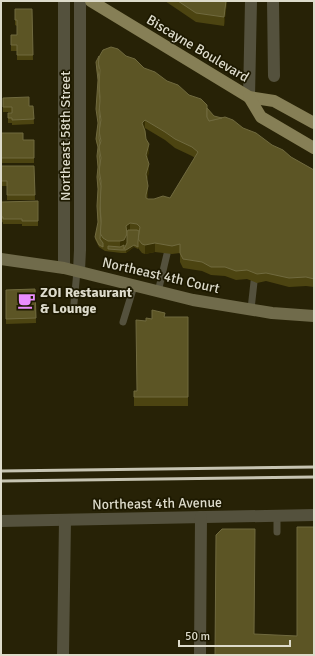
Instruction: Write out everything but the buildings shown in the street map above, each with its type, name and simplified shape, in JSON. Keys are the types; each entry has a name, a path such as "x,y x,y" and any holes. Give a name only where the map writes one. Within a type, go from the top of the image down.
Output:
{"main road":[{"name":"Biscayne Boulevard","path":"91,1 249,97 274,101 314,124"},
{"name":"Biscayne Boulevard","path":"249,97 261,117 314,148"}],"street":[{"name":"Northeast 58th Street","path":"64,1 64,268"},
{"name":"Northeast 58th Street","path":"78,271 80,250 80,1"},
{"path":"249,97 251,1"},
{"path":"273,1 274,76"},
{"name":"Northeast 4th Court","path":"1,259 64,268 193,300 272,313 314,316"},
{"name":"Northeast 4th Avenue","path":"1,521 314,515"},
{"path":"200,655 202,517"},
{"path":"63,655 65,520"}],"lane":[{"path":"158,292 167,254"},
{"path":"74,303 78,271"},
{"path":"251,310 254,282"},
{"path":"123,322 134,286"},
{"path":"277,516 277,532"}],"railway":[{"path":"1,471 314,467"},
{"path":"1,481 314,477"}],"place":[{"name":"ZOI Restaurant & Lounge","path":"27,300"}]}
